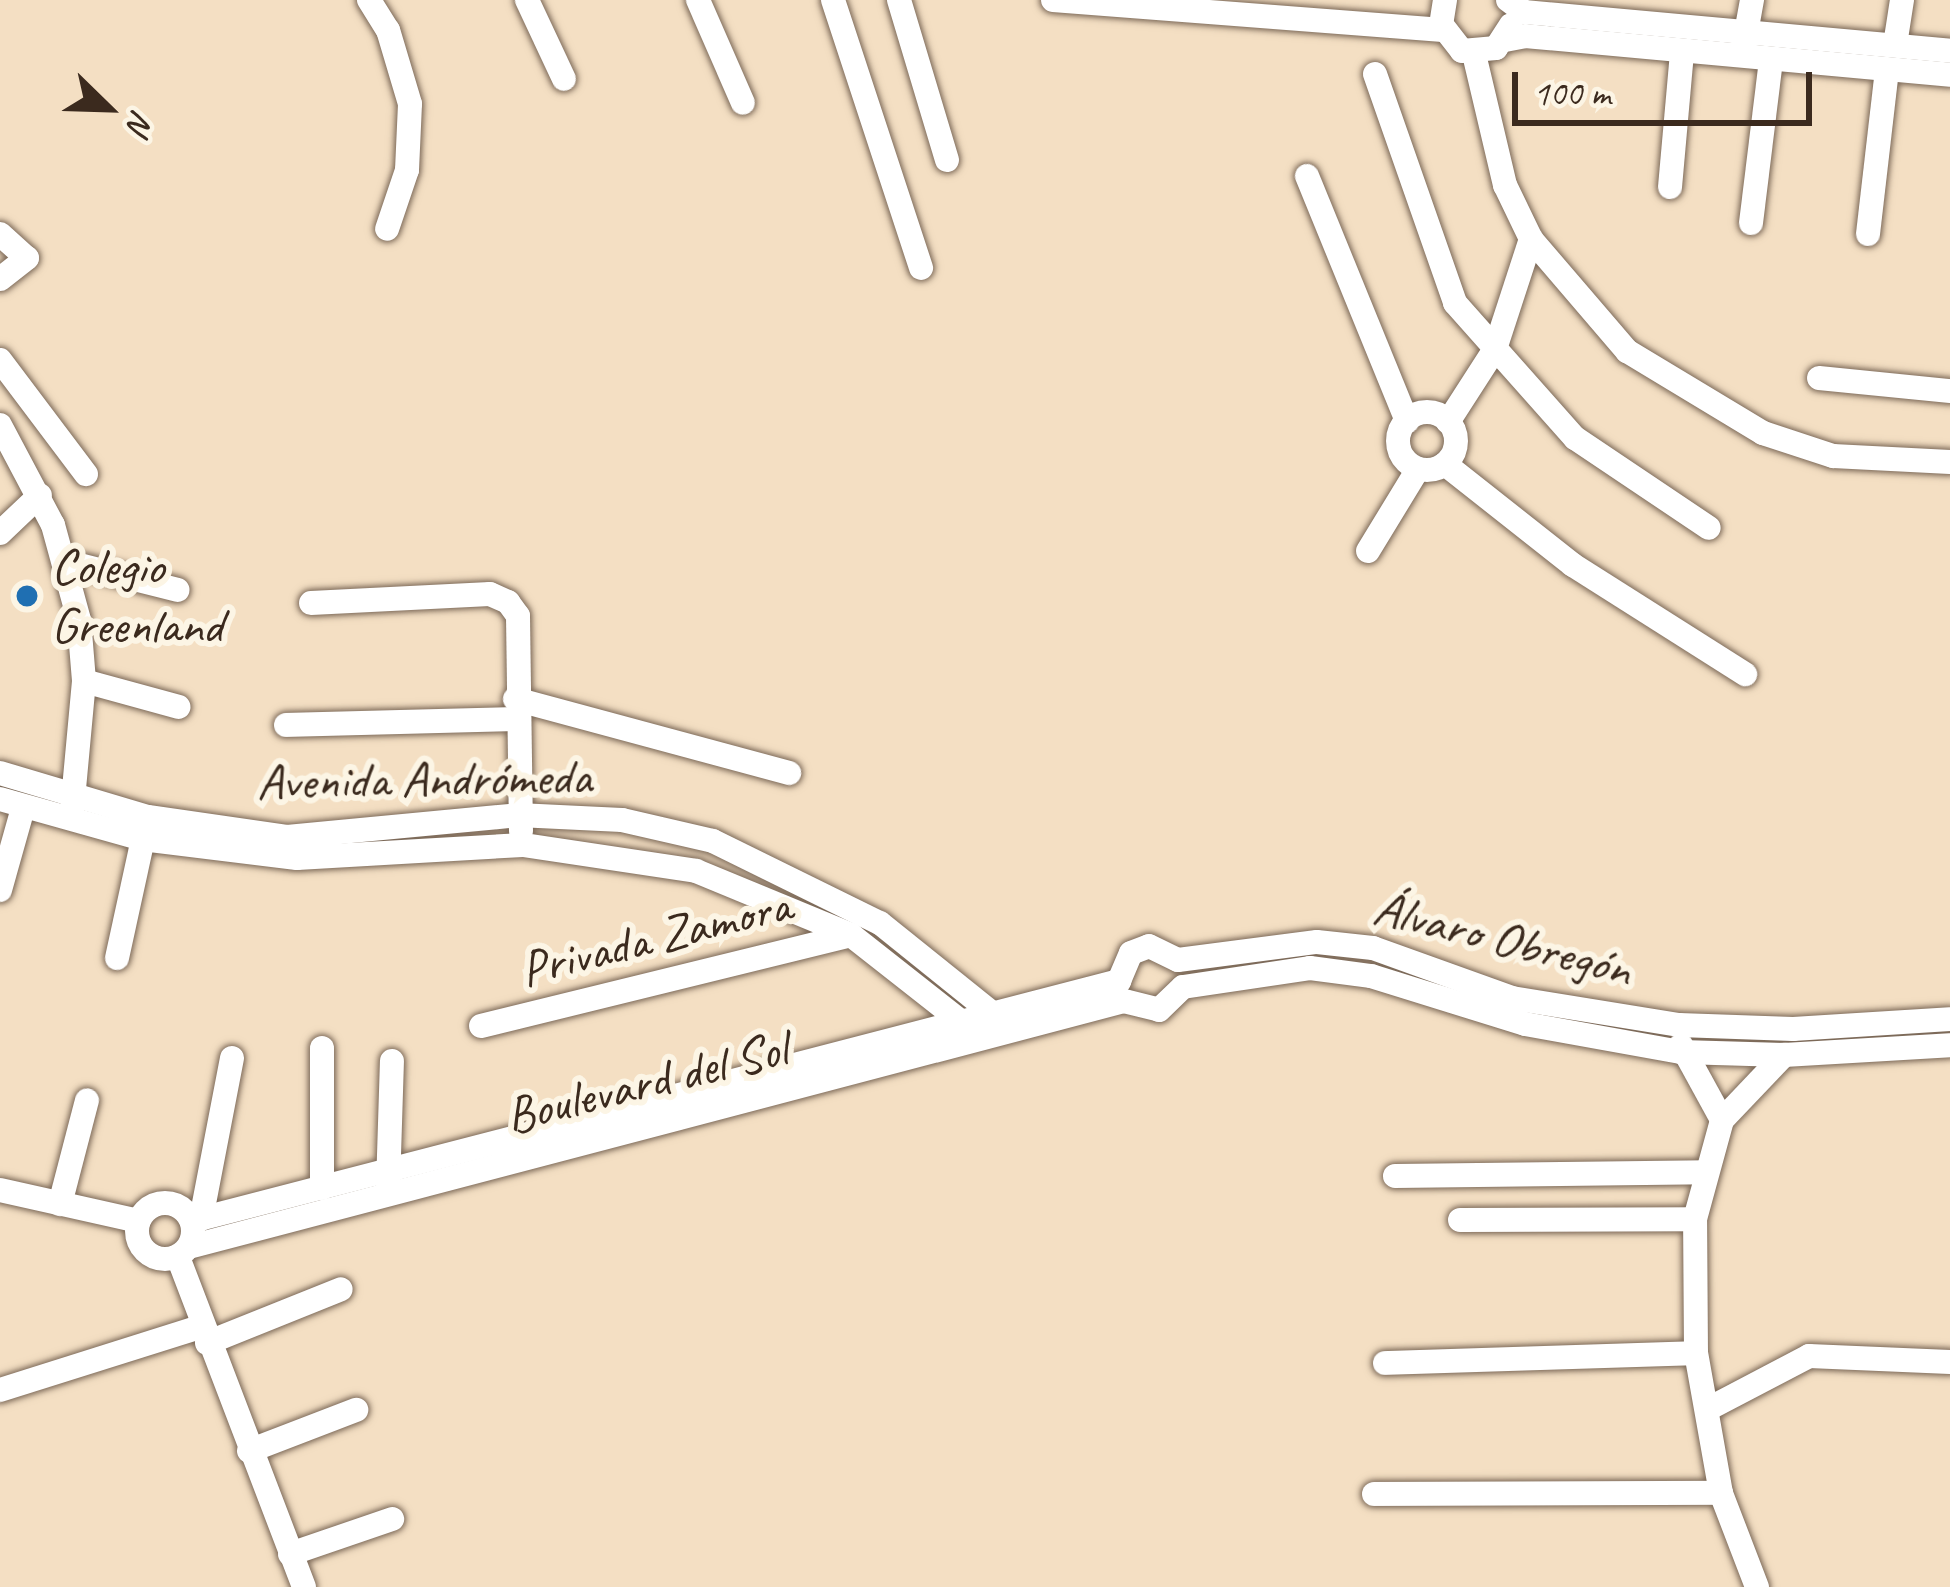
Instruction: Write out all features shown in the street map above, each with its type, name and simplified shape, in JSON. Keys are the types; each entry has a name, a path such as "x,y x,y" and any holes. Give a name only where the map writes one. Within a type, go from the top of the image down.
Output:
{"street":[{"path":"369,0 388,30 410,104 407,170 387,229"},
{"path":"527,0 564,79"},
{"path":"698,0 743,103"},
{"path":"833,0 921,268"},
{"path":"899,0 947,160"},
{"path":"1053,0 1359,12 1443,31 1474,54 1505,185 1531,239 1627,351 1694,398 1762,434 1833,455 1950,462"},
{"path":"1443,31 1444,0"},
{"path":"1508,0 1524,12 1616,10 1744,32 1950,51"},
{"path":"1504,40 1508,0"},
{"path":"1743,58 1752,0"},
{"path":"1895,45 1902,0"},
{"path":"1474,54 1526,35 1950,75"},
{"path":"1670,187 1682,53"},
{"path":"1751,224 1772,60"},
{"path":"1868,234 1887,70"},
{"path":"1375,74 1445,285 1575,437 1709,528"},
{"path":"1307,176 1407,421 1399,448 1418,469"},
{"path":"0,234 27,258 0,279"},
{"path":"1368,551 1418,469 1445,464 1455,448 1448,422 1496,349 1531,239"},
{"path":"0,360 86,474"},
{"path":"1819,378 1950,392"},
{"path":"1407,421 1423,412 1448,422"},
{"path":"0,425 40,495 67,562 84,681 72,812"},
{"path":"1445,464 1573,565 1745,674"},
{"path":"0,533 40,495"},
{"path":"67,562 178,590"},
{"path":"311,603 490,594 508,602 518,616 515,709 523,845"},
{"path":"84,681 179,707"},
{"path":"286,725 515,709 789,772"},
{"name":"Avenida Andrómeda","path":"0,772 72,812"},
{"path":"0,890 12,804"},
{"name":"Avenida Andrómeda","path":"12,804 297,858 523,845 696,871 851,935 962,1018 979,1042"},
{"name":"Avenida Andrómeda","path":"145,828 287,837 518,814 622,820 713,841 880,923 992,1012 1011,1033"},
{"path":"117,958 145,828"},
{"name":"Privada Zamora","path":"481,1026 851,935"},
{"name":"Álvaro Obregón","path":"1950,1019 1793,1029 1679,1025 1512,998 1373,948 1317,942 1178,960 1159,946 1139,948 1124,962 1122,991 1159,1010 1183,987 1310,968 1371,976 1525,1024 1682,1052 1784,1055 1950,1045"},
{"name":"Boulevard del Sol","path":"183,1252 387,1184 962,1018 1122,991"},
{"name":"Boulevard del Sol","path":"197,1220 322,1189 387,1184 979,1042 1122,991"},
{"path":"1679,1025 1682,1052 1722,1120"},
{"path":"322,1048 322,1189"},
{"path":"1757,1587 1721,1493 1696,1353 1695,1219 1722,1120 1784,1055"},
{"path":"232,1058 197,1220 183,1252 203,1335 304,1587"},
{"path":"387,1184 392,1061"},
{"path":"60,1204 87,1100"},
{"path":"1395,1177 1707,1172"},
{"path":"0,1190 139,1220 164,1203 197,1220"},
{"path":"1460,1220 1695,1219"},
{"path":"139,1220 142,1248 159,1259 183,1252"},
{"path":"0,1390 203,1335 340,1289"},
{"path":"1385,1363 1696,1353"},
{"path":"1708,1409 1809,1356 1950,1362"},
{"path":"249,1450 356,1409"},
{"path":"1374,1494 1721,1493"},
{"path":"290,1554 392,1519"}],"place":[{"name":"Colegio Greenland","path":"27,596"}]}
